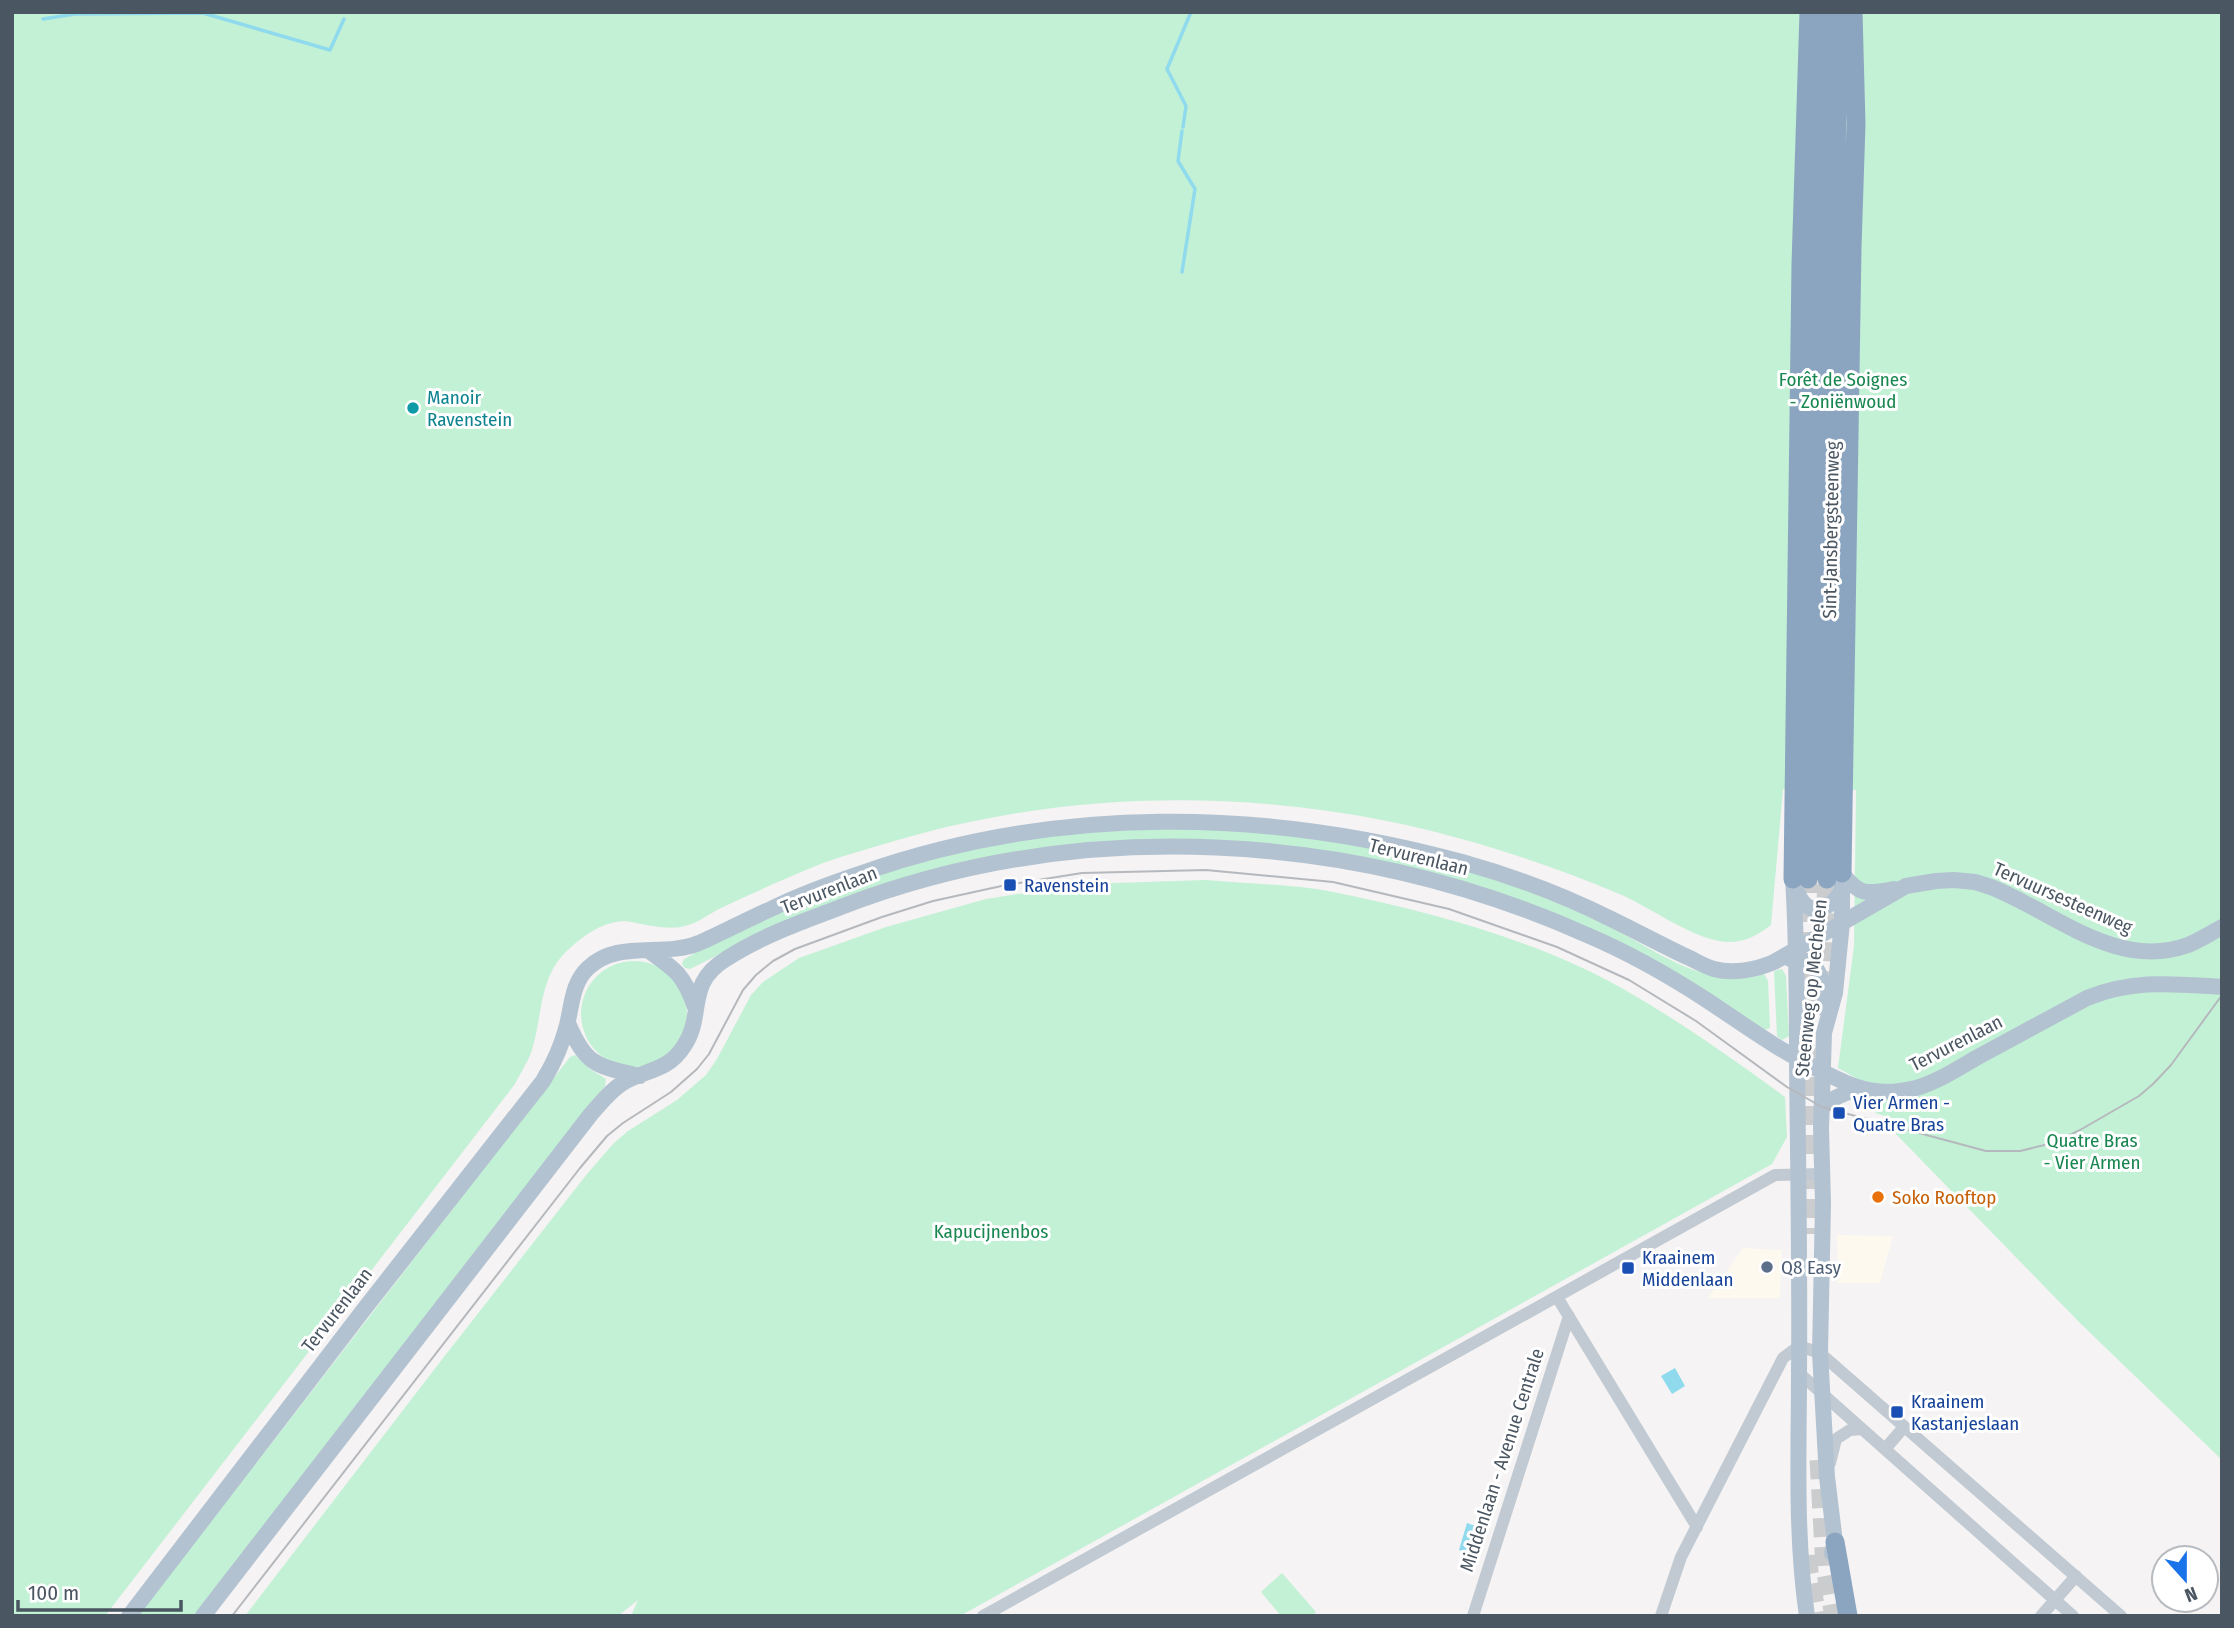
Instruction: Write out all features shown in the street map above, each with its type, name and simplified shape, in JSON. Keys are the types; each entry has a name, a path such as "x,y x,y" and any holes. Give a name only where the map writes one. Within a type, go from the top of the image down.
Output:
{"highway":[{"path":"1809,12 1801,250 1822,880"},
{"name":"Sint-Jansbergsteenweg","path":"1822,12 1822,880"},
{"name":"Sint-Jansbergsteenweg","path":"1822,880 1838,12"},
{"path":"1822,880 1852,248 1856,124 1853,12"},
{"path":"1835,1542 1849,1616"}],"main road":[{"name":"Tervurenlaan","path":"129,1616 543,1081 556,1060 576,986 586,970 601,958 616,952 694,945 778,905 862,873 921,855 1004,836 1077,826 1196,821 1298,828 1383,842 1465,863 1543,889 1712,968 1732,971 1765,966 1797,953"},
{"name":"Tervurenlaan","path":"203,1616 591,1114 622,1083 659,1070 680,1052 693,1027 700,987 708,974 722,961 788,927 883,891 942,875 1045,855 1131,848 1217,848 1296,854 1379,866 1451,885 1530,911 1590,936 1700,996 1797,1060 1858,1088 1888,1091 1920,1087 2077,1003 2108,990 2162,983 2222,987"},
{"path":"1822,880 1851,884 1861,892 1872,893 1906,886"},
{"name":"Steenweg op Mechelen","path":"1822,880 1842,923 1835,993 1824,1033 1820,1353 1827,1477 1835,1542 1830,1567 1839,1616"},
{"name":"Steenweg op Mechelen","path":"1802,1583 1797,1500 1797,953 1822,880"},
{"name":"Tervuursesteenweg","path":"1797,953 1906,886 1936,881 1975,882 2007,893 2100,941 2130,950 2146,952 2170,949 2201,939 2222,927"},
{"path":"649,951 680,975 695,1007"},
{"path":"1797,953 1816,969 1823,979 1824,1033"},
{"path":"568,1023 580,1049 594,1063 640,1076"},
{"path":"1822,1107 1858,1088"},
{"path":"1795,1616 1795,1598 1802,1583"},
{"path":"1802,1583 1807,1616"}],"street":[{"path":"983,1616 1775,1175 1821,1174"},
{"path":"1557,1297 1697,1527"},
{"name":"Middenlaan - Avenue Centrale","path":"1473,1616 1569,1316"},
{"path":"1661,1616 1681,1557 1783,1359 1799,1346 1820,1353 2121,1616"},
{"path":"1799,1373 2073,1616"},
{"path":"1885,1449 1904,1427"},
{"path":"1827,1477 1836,1439 1850,1430 1862,1429"},
{"path":"2041,1616 2076,1576"}],"shaded area":[{"path":"1837,1235 1893,1236 1880,1283 1838,1283"},
{"path":"1743,1248 1782,1250 1780,1298 1708,1298"}],"green space":[{"path":"12,12 2222,12 2222,1460 2080,1323 1893,1131 1884,1116 1876,1113 1856,1078 1838,1068 1854,946 1856,790 1783,789 1771,925 1753,936 1733,942 1706,938 1629,899 1561,871 1504,851 1416,827 1325,810 1263,804 1200,800 1138,801 1013,814 952,826 823,863 688,925 666,928 617,922 602,926 581,939 559,960 552,972 543,998 531,1053 515,1084 105,1616 12,1616"},
{"path":"1167,828 1223,830 1336,842 1447,865 1502,882 1606,925 1681,965 1721,977 1742,978 1764,974 1768,981 1770,1028 1765,1030 1685,978 1505,895 1432,872 1364,857 1238,841 1112,841 1024,852 918,874 825,906 690,969 682,964 684,959 780,913 880,875 931,860 1035,838 1098,831"},
{"name":"Kapucijnenbos","path":"1206,880 1302,887 1445,918 1521,942 1592,972 1646,1002 1785,1097 1787,1137 1772,1164 960,1616 631,1616 638,1600 618,1616 245,1616 587,1174 628,1131 677,1100 706,1075 751,995 763,982 799,958 886,927 986,899 1084,884"},
{"path":"634,961 654,965 671,977 683,994 687,1014 683,1034 671,1051 654,1063 634,1067 614,1063 597,1051 585,1034 581,1014 585,994 597,977 614,965"},
{"path":"1782,969 1786,976 1789,1036 1782,1040 1777,1036 1774,971"},
{"path":"575,1055 606,1079 605,1086 194,1616 138,1616 570,1057"},
{"path":"1282,1573 1316,1612 1312,1616 1281,1616 1261,1592"}],"water":[{"path":"1675,1368 1685,1386 1672,1394 1661,1376"},
{"path":"1467,1523 1478,1527 1470,1553 1459,1550"}],"waterway":[{"path":"1183,127 1186,106 1167,69 1191,12"},
{"path":"43,19 75,14 203,13 330,50 344,19"},
{"path":"1182,131 1178,161 1195,189 1182,272"}],"tunnel":[{"path":"1805,1154 1808,879"},
{"path":"1822,990 1827,879"},
{"path":"1815,1170 1815,1234"},
{"path":"1819,1460 1825,1568 1834,1616"},
{"path":"1808,1555 1817,1616"}],"tram line":[{"path":"232,1616 580,1168 607,1136 671,1092 697,1069 709,1054 743,990 756,975 773,961 795,949 933,901 1006,885 1082,873 1206,870 1333,882 1449,909 1557,947 1629,980 1696,1021 1787,1087 1822,1107 1986,1151 2020,1151 2053,1143 2139,1096 2171,1065 2222,995"}],"place":[{"name":"Manoir Ravenstein","path":"413,408"},
{"name":"Ravenstein","path":"1010,885"},
{"name":"Vier Armen - Quatre Bras","path":"1839,1113"},
{"name":"Soko Rooftop","path":"1878,1197"},
{"name":"Q8 Easy","path":"1767,1267"},
{"name":"Kraainem Middenlaan","path":"1628,1268"},
{"name":"Kraainem Kastanjeslaan","path":"1897,1412"}],"park label":[{"name":"Forêt de Soignes - Zoniënwoud","path":"1843,390"},
{"name":"Quatre Bras - Vier Armen","path":"2092,1151"}]}
